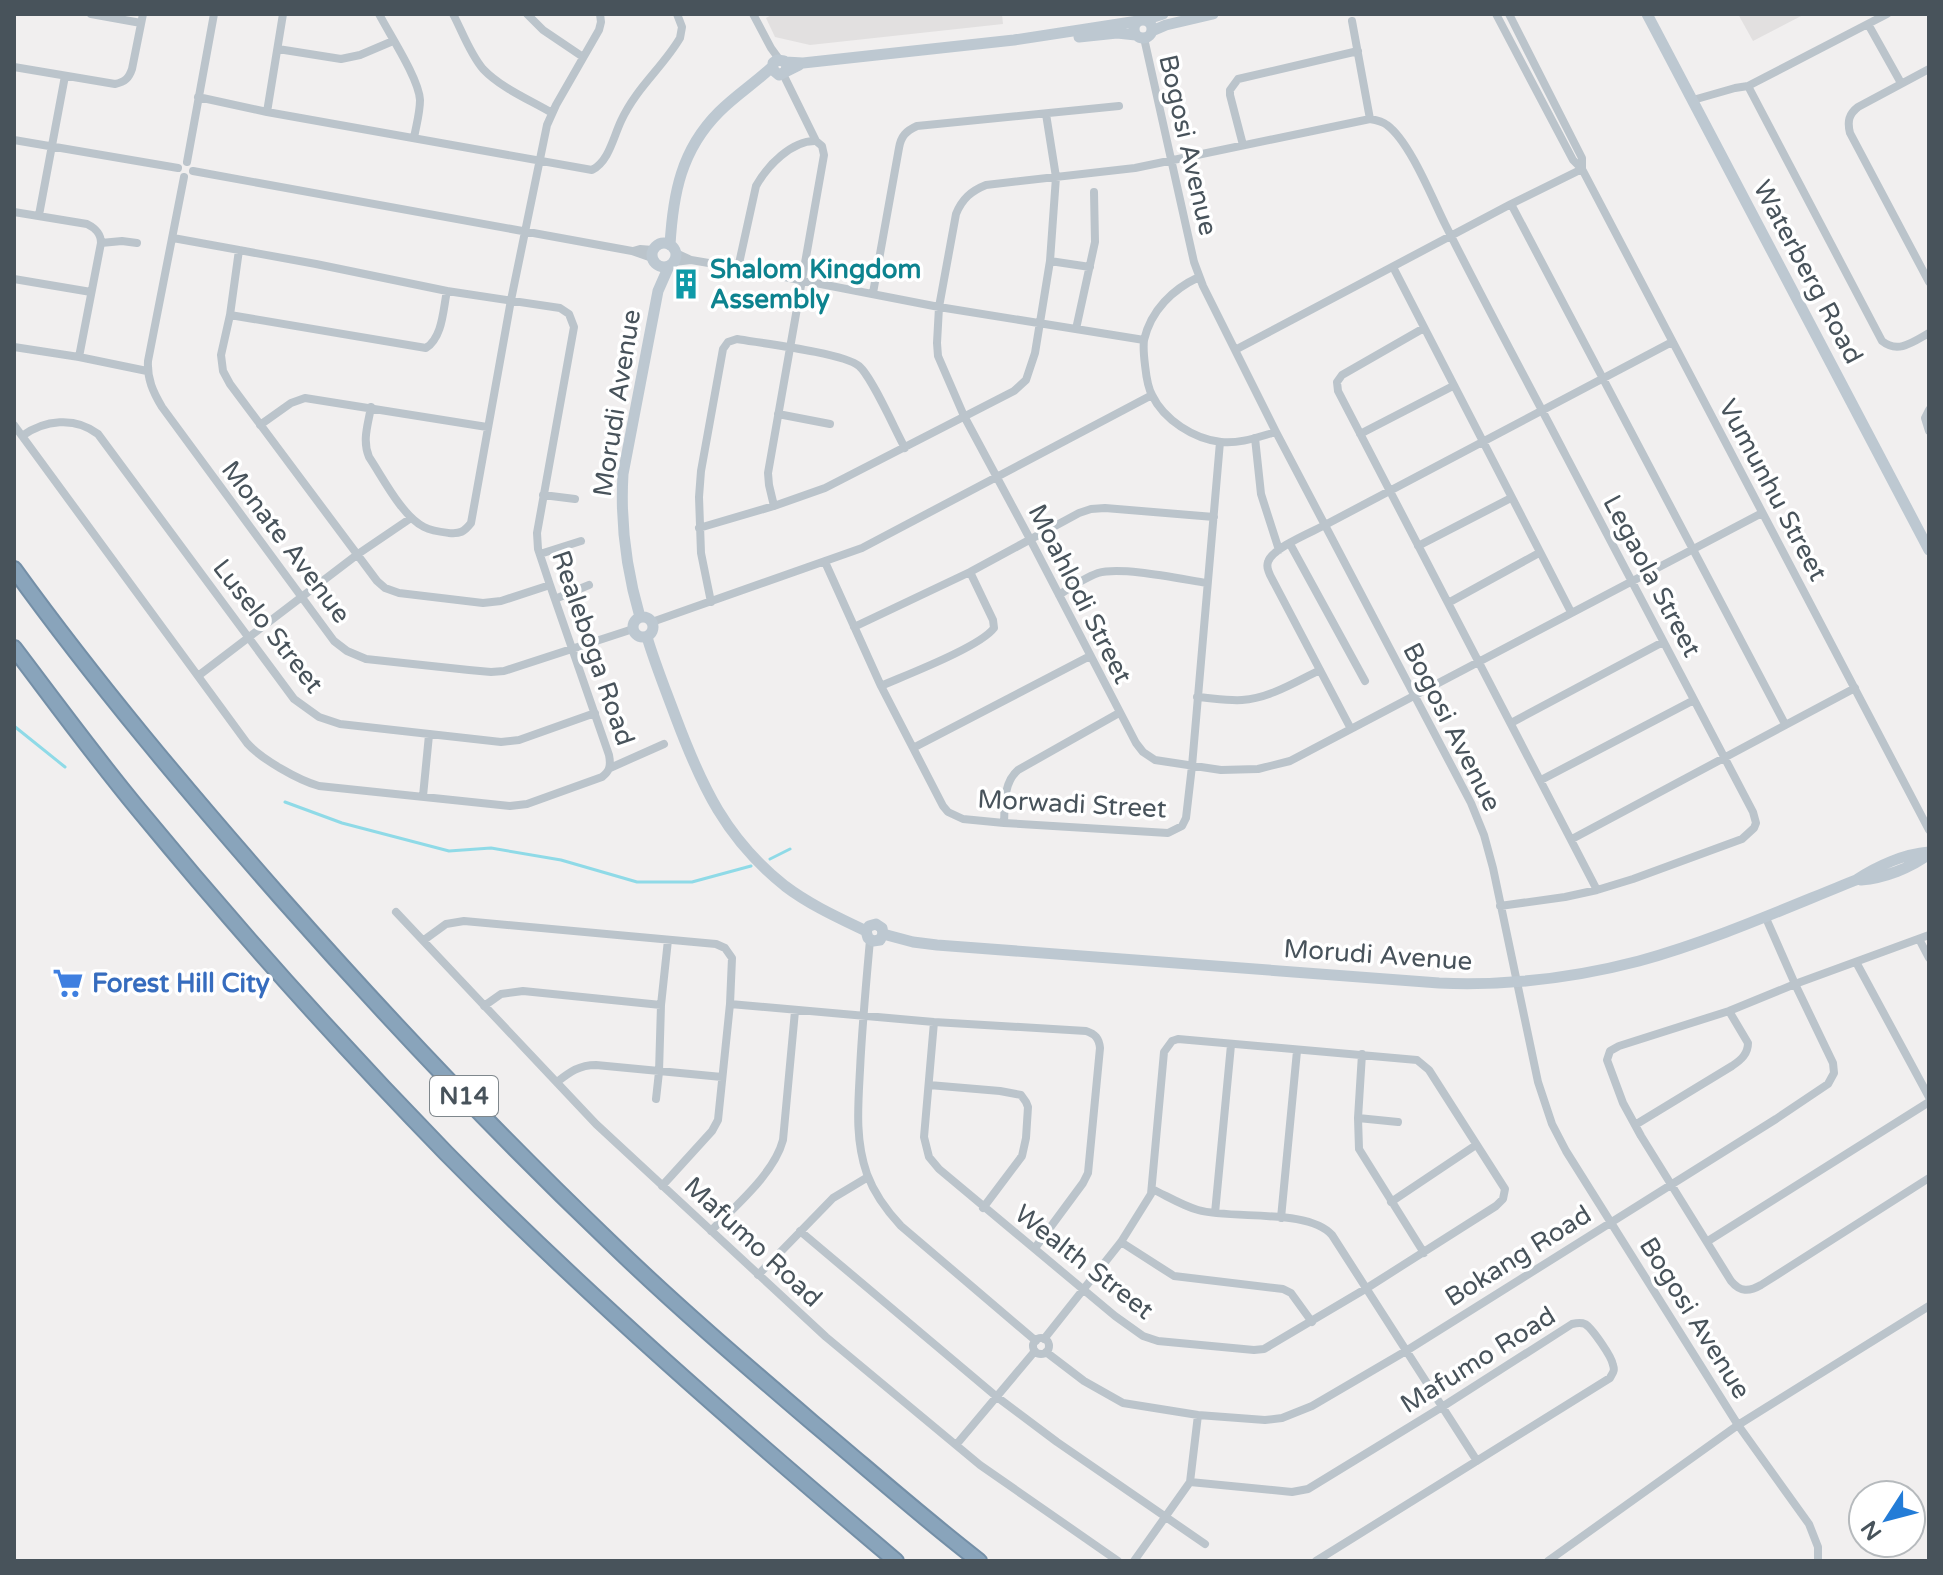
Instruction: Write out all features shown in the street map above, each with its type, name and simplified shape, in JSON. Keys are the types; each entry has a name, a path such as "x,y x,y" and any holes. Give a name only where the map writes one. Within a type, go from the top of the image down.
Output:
{"highway":[{"name":"N14","path":"14,569 136,727 238,848 380,1009 507,1141 611,1243 722,1345 932,1525 979,1561"},
{"name":"N14","path":"14,648 137,809 318,1017 438,1144 572,1276 656,1353 896,1561"}],"street":[{"path":"14,67 115,84 125,81 132,69 142,18 91,14"},
{"path":"187,162 214,14"},
{"path":"267,112 283,14"},
{"path":"379,14 419,94 414,138"},
{"path":"453,14 484,70 552,113"},
{"path":"527,14 543,30 583,57"},
{"path":"371,407 365,448 411,518 423,527 459,534 471,523 524,231 547,125 599,30 600,14"},
{"path":"198,97 592,170 602,163 635,96 677,44 682,27 677,14"},
{"path":"753,14 824,155 768,473 774,506"},
{"name":"Morudi Avenue","path":"646,620 628,570 624,545 623,474 676,191 692,148 717,114 779,67 1014,40 1163,14"},
{"name":"Morudi Avenue","path":"1014,40 1117,33 1144,35 1166,25 1213,14"},
{"name":"Vumunhu Street","path":"1496,14 1573,160 1582,169 1929,830"},
{"name":"Vumunhu Street","path":"1509,14 1582,158 1582,169"},
{"name":"Waterberg Road","path":"1647,14 1929,550"},
{"path":"1693,100 1748,86 1887,14"},
{"path":"1141,20 1149,22 1144,35"},
{"path":"1352,21 1370,119"},
{"path":"1868,24 1901,83"},
{"name":"Bogosi Avenue","path":"1144,35 1199,277 1276,432 1478,819 1489,852 1546,1110 1566,1151 1738,1425 1809,1524 1816,1537 1818,1559"},
{"path":"278,49 341,59 360,55 393,41"},
{"path":"1243,145 1230,95 1238,79 1358,51"},
{"path":"1929,69 1855,109 1849,116 1848,126 1929,282"},
{"path":"39,215 65,76"},
{"path":"1748,86 1878,336 1886,345 1898,348 1929,333"},
{"path":"873,293 900,140 907,132 917,126 1119,106"},
{"path":"699,528 774,506 836,483 1014,391 1026,380 1035,353 1050,261 1056,177 1046,114"},
{"name":"Moahlodi Street","path":"1370,119 1171,162 986,185 971,192 956,214 939,307 937,350 964,416 1119,713 1148,757 1163,762 1240,770 1276,765 1302,756 1762,513"},
{"name":"Legaola Street","path":"1370,119 1385,123 1412,159 1756,823 1751,833 1742,839 1597,890 1500,906"},
{"path":"14,140 178,168"},
{"path":"738,268 759,181 783,155 809,140 819,144"},
{"path":"182,162 187,162 192,165 193,171 190,176 184,177 179,174 178,168 182,162"},
{"path":"1235,350 1582,169"},
{"path":"193,171 632,251 640,249 939,307 1144,340"},
{"path":"14,347 147,371 184,177"},
{"path":"1076,329 1095,242 1094,192"},
{"path":"1511,204 1785,724"},
{"path":"14,212 92,227 99,234 101,243 79,357"},
{"name":"Realeboga Road","path":"14,425 250,746 307,782 319,786 520,806 602,777 610,768 609,755 540,554 537,533 574,327 569,314 560,308 447,291 173,238"},
{"path":"101,243 137,243"},
{"path":"239,250 221,355 223,371 377,581 399,593 492,602 550,585"},
{"path":"1050,261 1090,267"},
{"path":"1393,267 1571,612"},
{"path":"1199,277 1169,296 1154,317 1144,340 1146,377 1152,395 1162,410 1198,436 1220,442 1242,441 1276,432"},
{"path":"14,279 91,292"},
{"path":"230,315 426,348 439,332 447,291"},
{"path":"1424,328 1346,372 1337,382 1338,391 1597,890"},
{"path":"711,602 702,562 699,497 723,349 728,342 737,339 850,360 862,368 905,448"},
{"path":"1351,729 1268,569 1269,558 1325,525 1672,342"},
{"name":"Monate Avenue","path":"147,371 162,407 334,641 347,651 366,659 491,672 517,668 633,629"},
{"path":"1360,434 1453,386"},
{"path":"646,620 653,630 647,637 638,636 633,629 634,621 711,602 883,538 1152,395"},
{"path":"260,425 291,403 305,398 487,427"},
{"path":"1929,410 1925,418 1929,431"},
{"path":"778,414 830,424"},
{"name":"Luselo Street","path":"22,436 39,426 56,422 85,426 98,434 294,699 319,717 340,724 501,742 595,713"},
{"path":"1255,438 1261,494 1279,550"},
{"name":"Morwadi Street","path":"825,562 881,686 948,812 963,819 1004,823 1168,833 1182,826 1186,818 1220,442"},
{"path":"543,495 575,499"},
{"path":"1418,546 1511,498"},
{"path":"854,627 970,572 1079,513 1098,508 1214,517"},
{"path":"198,676 358,554 411,518"},
{"path":"540,554 581,541"},
{"path":"1290,544 1365,681"},
{"path":"1448,603 1539,553"},
{"path":"1059,595 1100,572 1116,571 1207,583"},
{"path":"881,686 975,643 991,632 993,620 970,572"},
{"path":"555,599 589,585"},
{"name":"Morudi Avenue","path":"647,637 696,771 727,826 747,850 788,888 868,936 869,926 876,924 882,928 883,934 937,945 1439,983 1516,983 1636,962 1689,945 1856,880 1895,871 1929,853"},
{"path":"1511,723 1663,642"},
{"path":"913,748 1090,656"},
{"path":"1197,697 1256,698 1320,670"},
{"path":"1572,839 1855,688"},
{"path":"1541,780 1694,700"},
{"path":"1004,823 1006,790 1012,775 1119,713"},
{"path":"423,796 429,735"},
{"path":"610,768 664,744"},
{"name":"Mafumo Road","path":"396,912 596,1124 826,1337 1001,1480 1118,1561"},
{"name":"Bokang Road","path":"1046,1352 1084,1381 1123,1403 1198,1415 1265,1420 1282,1418 1312,1406 1406,1351 1822,1090 1834,1073 1833,1063 1765,916"},
{"path":"424,940 446,924 464,921 716,944 729,952 732,958 730,1004 719,1115 712,1131 662,1186"},
{"path":"1929,935 1729,1011 1619,1046 1608,1055 1608,1066 1635,1125 1731,1281 1740,1289 1749,1290 1761,1285 1929,1178"},
{"path":"868,936 857,1123 868,1177 886,1208 911,1236 1049,1345 1046,1352 1035,1351"},
{"path":"1919,939 1929,958"},
{"path":"656,1099 668,940"},
{"path":"1708,1241 1929,1099 1856,962"},
{"path":"484,1006 501,994 513,991 661,1005"},
{"path":"730,1004 863,1017 1086,1031 1096,1036 1100,1048 1088,1173 1035,1248"},
{"path":"711,1231 766,1172 781,1149 795,1011"},
{"path":"1635,1125 1744,1057 1748,1043 1729,1011"},
{"name":"Wealth Street","path":"934,1022 924,1137 929,1157 983,1208 1115,1316 1143,1336 1158,1341 1259,1351 1424,1253 1499,1204 1505,1192 1476,1145"},
{"path":"956,1445 1035,1351 1034,1344 1083,1289 1141,1212 1152,1189 1164,1052 1172,1041 1178,1039 1362,1054 1422,1062 1476,1145 1391,1202"},
{"path":"1215,1213 1231,1045"},
{"path":"1281,1218 1297,1051"},
{"path":"1362,1054 1359,1149 1424,1253"},
{"path":"557,1082 572,1070 586,1065 722,1077"},
{"path":"929,1085 1000,1091 1021,1095 1026,1102 1025,1150 983,1208"},
{"path":"1358,1118 1398,1122"},
{"path":"758,1275 836,1195 868,1177"},
{"path":"1152,1189 1197,1210 1281,1218 1327,1229 1477,1461"},
{"path":"800,1231 997,1397 1205,1544"},
{"path":"1121,1242 1174,1276 1283,1289 1291,1293 1312,1322"},
{"path":"1548,1561 1738,1425 1929,1306"},
{"name":"Mafumo Road","path":"1190,1482 1292,1492 1308,1489 1572,1324 1586,1325 1607,1352 1614,1368 1610,1378 1316,1561"},
{"path":"1134,1561 1190,1482 1198,1415"},
{"path":"1818,1559 1828,1561"}],"shaded area":[{"path":"773,14 1002,14 1003,24 810,45 775,37 766,18"},
{"path":"1738,14 1805,14 1753,41"}],"waterway":[{"path":"14,726 65,767"},
{"path":"285,802 342,823 449,851 491,848 561,860 637,882 692,882 751,866"},
{"path":"770,859 790,849"}],"place":[{"name":"Shalom Kingdom Assembly","path":"686,284"},
{"name":"Forest Hill City","path":"68,983"}]}
